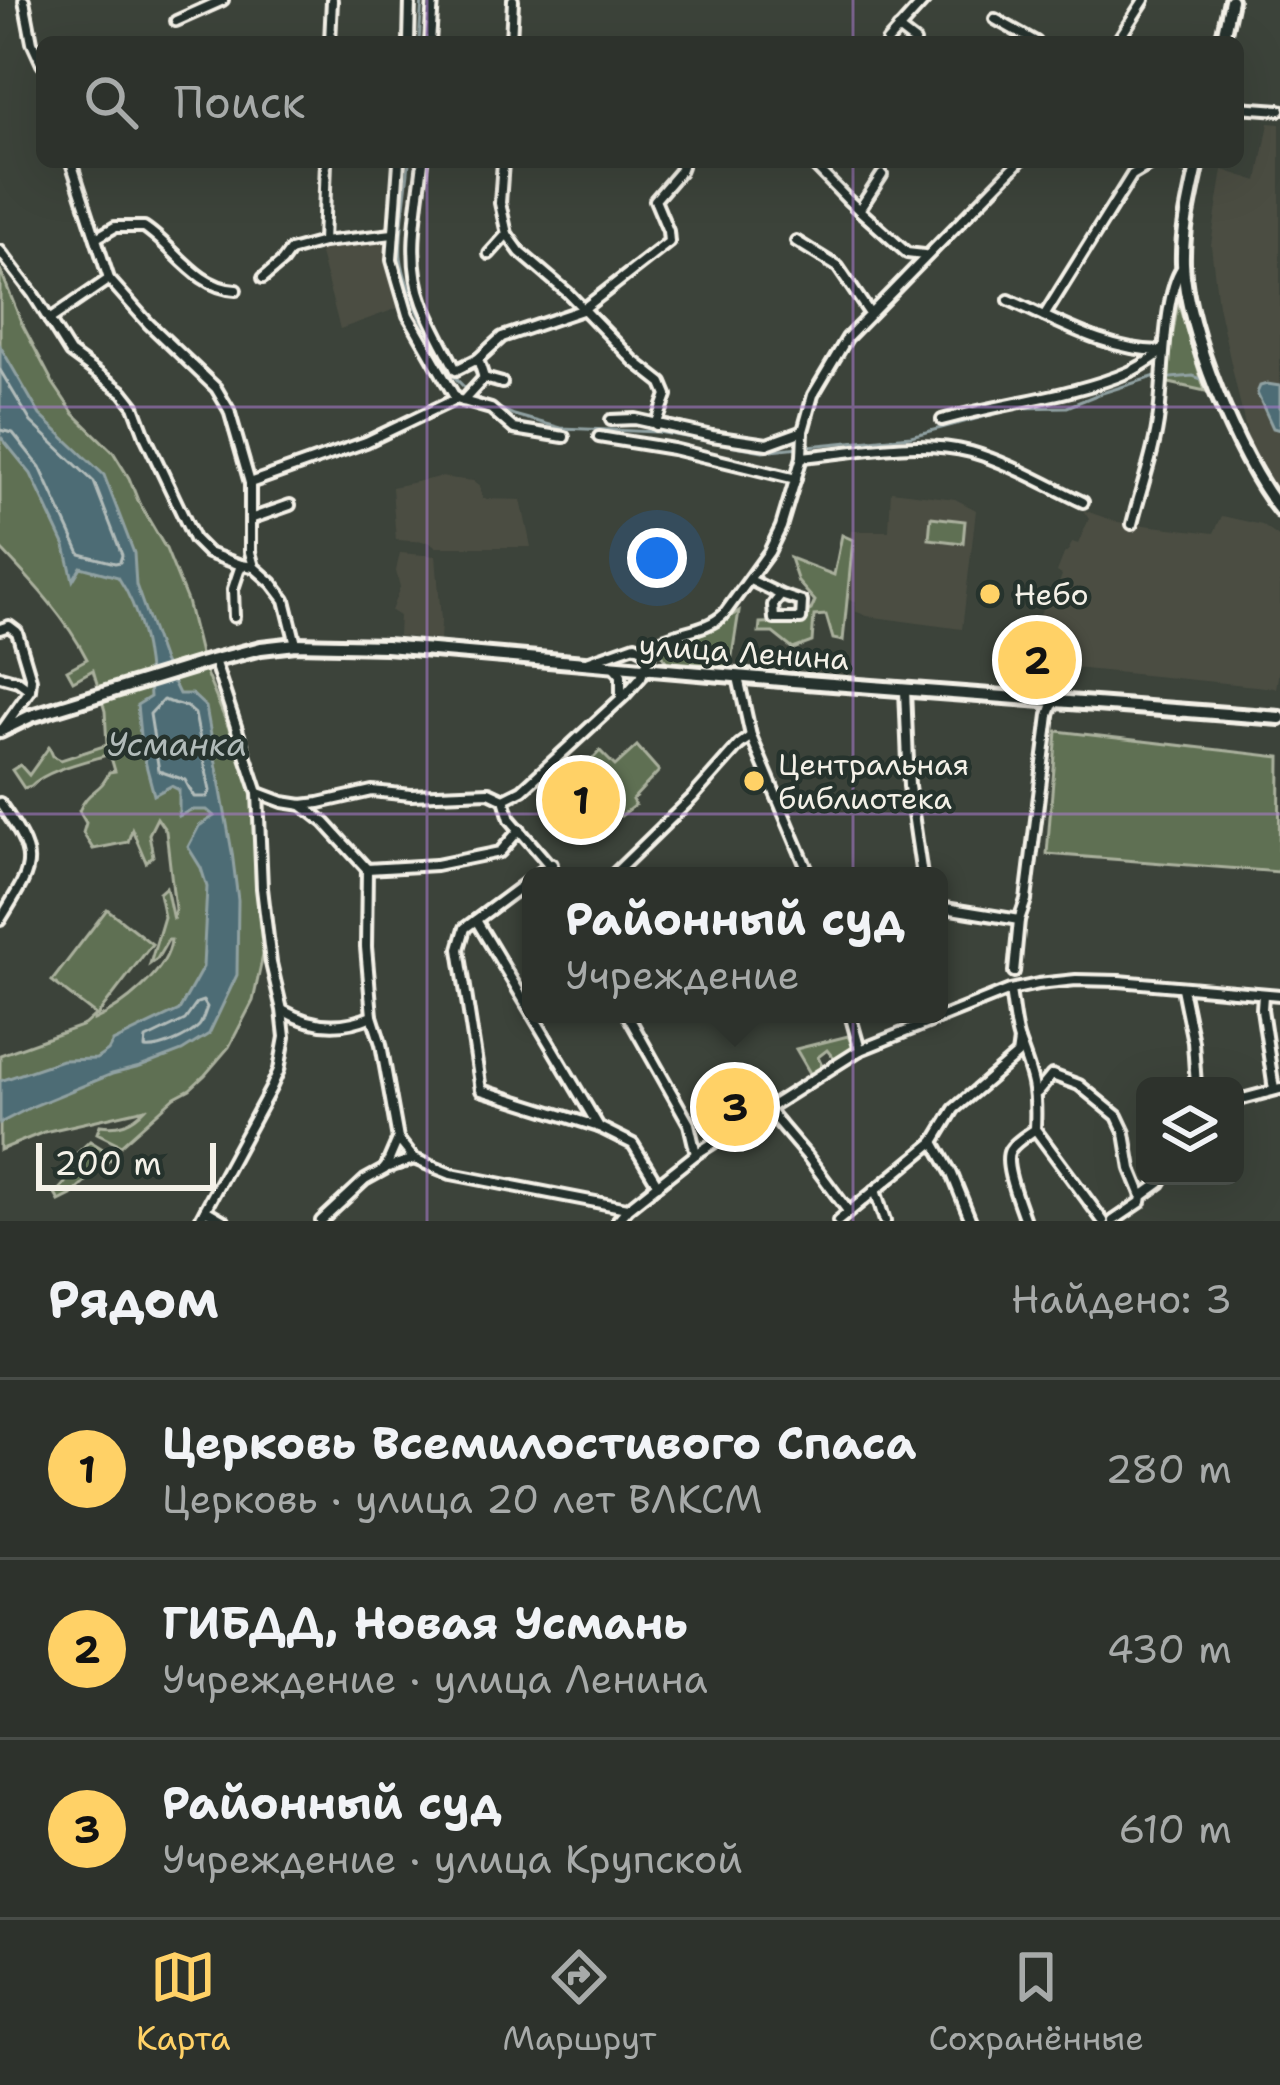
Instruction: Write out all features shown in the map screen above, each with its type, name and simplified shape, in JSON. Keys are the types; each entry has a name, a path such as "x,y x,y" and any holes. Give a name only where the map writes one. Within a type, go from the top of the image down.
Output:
{"main road":[{"path":"1223,36 1231,0"},
{"path":"1196,168 1183,245 1192,319 1233,428 1258,482 1280,510"},
{"name":"улица Ленина","path":"1,730 31,716 210,661 296,644 386,646 1280,718"}],"street":[{"path":"24,0 36,51"},
{"path":"176,21 223,0"},
{"path":"330,36 332,0"},
{"path":"409,36 410,0"},
{"path":"430,36 433,0"},
{"path":"511,36 513,0"},
{"path":"892,36 925,0"},
{"path":"1121,36 1143,2 1130,0"},
{"path":"995,19 1025,36"},
{"path":"898,29 907,36"},
{"path":"1244,107 1280,110"},
{"path":"73,168 109,279 216,388 229,410 250,483 254,567 286,600 296,644"},
{"path":"323,242 326,168"},
{"path":"398,168 392,260 408,315 459,400 491,409 514,429 563,436"},
{"path":"421,168 414,242 416,277 422,302 456,370 502,338 583,310 669,242 656,200 678,168"},
{"path":"503,168 500,203 507,234 520,252 662,383 667,395 656,425"},
{"path":"817,168 907,253 914,268"},
{"path":"503,799 522,790 621,700 646,668 649,653 660,639 716,622 769,552 781,526 802,457 813,395 847,338 1013,168"},
{"path":"1044,316 1132,175 1144,168"},
{"path":"859,210 882,175"},
{"path":"95,238 115,227 144,226 195,274 226,290 236,290"},
{"path":"262,278 290,250 393,234"},
{"path":"489,254 507,234"},
{"path":"796,241 838,267 870,314"},
{"path":"0,251 70,353 134,406 194,539 208,553 254,567"},
{"path":"907,253 926,256"},
{"path":"1132,524 1159,419 1163,351 1175,280 1183,266"},
{"path":"49,320 109,279"},
{"path":"1009,300 1089,337 1163,351"},
{"path":"942,420 1130,372 1163,351"},
{"path":"250,483 367,442 459,400 484,378 478,358"},
{"path":"484,378 502,383"},
{"path":"610,420 635,419 767,444 803,431"},
{"path":"599,437 673,449 796,479"},
{"path":"802,457 922,445 964,450 1083,502"},
{"path":"250,519 290,505"},
{"path":"234,617 233,589 241,566"},
{"path":"749,580 781,596"},
{"path":"0,618 4,628 17,632 31,679 30,690 1,730"},
{"path":"583,663 635,645 649,653"},
{"path":"199,1221 279,1070 285,1037 262,888 258,792 210,661"},
{"path":"614,666 621,675 621,700"},
{"path":"0,676 30,690"},
{"path":"738,676 751,736 806,867"},
{"path":"905,688 909,786 921,867"},
{"path":"1014,972 1048,715 1055,700"},
{"path":"621,867 751,736"},
{"path":"258,792 302,805 372,790 410,795 489,792 503,799 510,819 553,867"},
{"path":"0,803 16,826 30,864 0,920"},
{"path":"302,805 367,868 366,947 372,1016 398,1139 414,1159 451,1174 628,1208"},
{"path":"367,868 436,865 500,852 520,829"},
{"path":"547,867 551,864"},
{"path":"522,886 464,928 459,950 481,1090 599,1127 633,1144 658,1185"},
{"path":"948,908 1019,920"},
{"path":"476,920 522,998"},
{"path":"948,1015 1010,990 1076,980 1280,995"},
{"path":"1182,988 1195,1077"},
{"path":"1010,990 1019,1041 1037,1094 1035,1130 1103,1221"},
{"path":"1244,1098 1277,1089 1263,995"},
{"path":"282,1010 302,1021 348,1026 372,1016"},
{"path":"285,1037 302,1021"},
{"path":"537,1023 599,1127"},
{"path":"632,1023 689,1124 696,1154"},
{"path":"852,1023 860,1050"},
{"path":"617,1221 696,1154 860,1050 928,1023"},
{"path":"838,1221 934,1142 954,1109 1017,1055 1019,1041"},
{"path":"1017,1055 1079,1085 1117,1116 1142,1196 1141,1202 1113,1221"},
{"path":"1037,1094 1052,1075"},
{"path":"768,1110 848,1211"},
{"path":"1025,1221 1007,1156 1035,1130"},
{"path":"385,1168 398,1139"},
{"path":"934,1142 971,1221"},
{"path":"321,1221 365,1180 414,1159"},
{"path":"1142,1196 1157,1185"},
{"path":"875,1190 885,1221"},
{"path":"205,1210 224,1221"}],"shaded area":[{"path":"1269,123 1280,124 1280,496 1253,461 1218,305 1211,245 1223,170 1258,181"},
{"path":"384,236 398,308 340,329 318,246"},
{"path":"440,477 473,481 480,486 483,499 521,500 531,547 435,547 429,542 396,540 392,487"},
{"path":"891,491 955,499 976,510 962,629 867,616 855,611 856,602 839,594 851,531 889,531"},
{"path":"1083,510 1117,522 1214,533 1222,516 1262,525 1280,538 1276,688 1064,667 1046,656 1047,640 1034,637 1044,601 1053,602 1064,554 1072,542 1078,544 1089,519"},
{"path":"400,553 436,556 440,640 398,636 399,616 391,611 400,587 396,571"}],"green space":[{"path":"0,269 53,383 74,414 113,452 166,549 187,601 203,666 245,767 255,811 263,955 253,1001 229,1047 205,1075 121,1145 97,1133 100,1125 125,1123 145,1109 44,1132 0,1150 0,1055 84,1025 130,998 153,976 168,952 171,940 150,964 164,917 159,893 166,887 173,920 175,909 166,831 157,818 149,834 153,856 146,862 132,829 128,842 93,849 83,833 86,823 79,811 109,772 115,771 110,754 57,771 24,788 12,770 20,765 29,775 49,747 61,760 107,745 105,711 93,670 73,681 67,670 87,659 59,614 0,548"},
{"path":"1178,302 1205,391 1165,382"},
{"path":"931,517 965,521 963,543 929,539"},
{"path":"842,535 853,540 843,641 833,639 826,615 814,616 812,642 793,649 773,633 759,633 760,623 802,622 815,601 798,582 790,558 834,575"},
{"path":"739,611 730,668 669,666 661,653 666,644 706,632"},
{"path":"1057,731 1280,757 1279,872 1047,854"},
{"path":"637,746 659,771 621,816 578,774 600,751 615,766"},
{"path":"107,909 152,944 97,1016 52,981"},
{"path":"848,1036 853,1048 835,1060 827,1050 818,1057 823,1068 811,1075 796,1049"},
{"path":"90,1141 114,1156 59,1201 55,1194 65,1183 71,1159"}],"water":[{"name":"Усманка","path":"0,346 40,415 104,475 134,553 136,585 163,661 179,694 192,694 206,707 238,900 237,975 209,1034 182,1051 112,1074 0,1123 0,1081 62,1060 96,1059 113,1042 179,1010 203,967 207,887 188,847 199,826 214,816 207,810 191,810 179,816 179,790 171,786 154,795 141,746 137,705 150,697 138,620 118,577 81,567 73,580 65,546 31,474 0,436"},
{"path":"1267,384 1280,386 1280,430 1273,428 1257,393"}],"waterway":[{"path":"419,36 422,0"},
{"path":"408,168 401,235 404,271 436,348 468,390"},
{"path":"808,446 911,436 1017,408 1067,407 1156,376"},
{"path":"1171,378 1193,376 1207,381"},
{"path":"476,397 514,415 561,428 658,432 763,451 799,447"}],"place":[{"name":"Небо","path":"990,594"},
{"name":"ГИБДД, Новая Усмань","path":"1037,660"},
{"name":"Центральная библиотека","path":"754,781"},
{"name":"Церковь Всемилостивого Спаса","path":"581,800"},
{"name":"Районный суд","path":"735,1107"}]}
